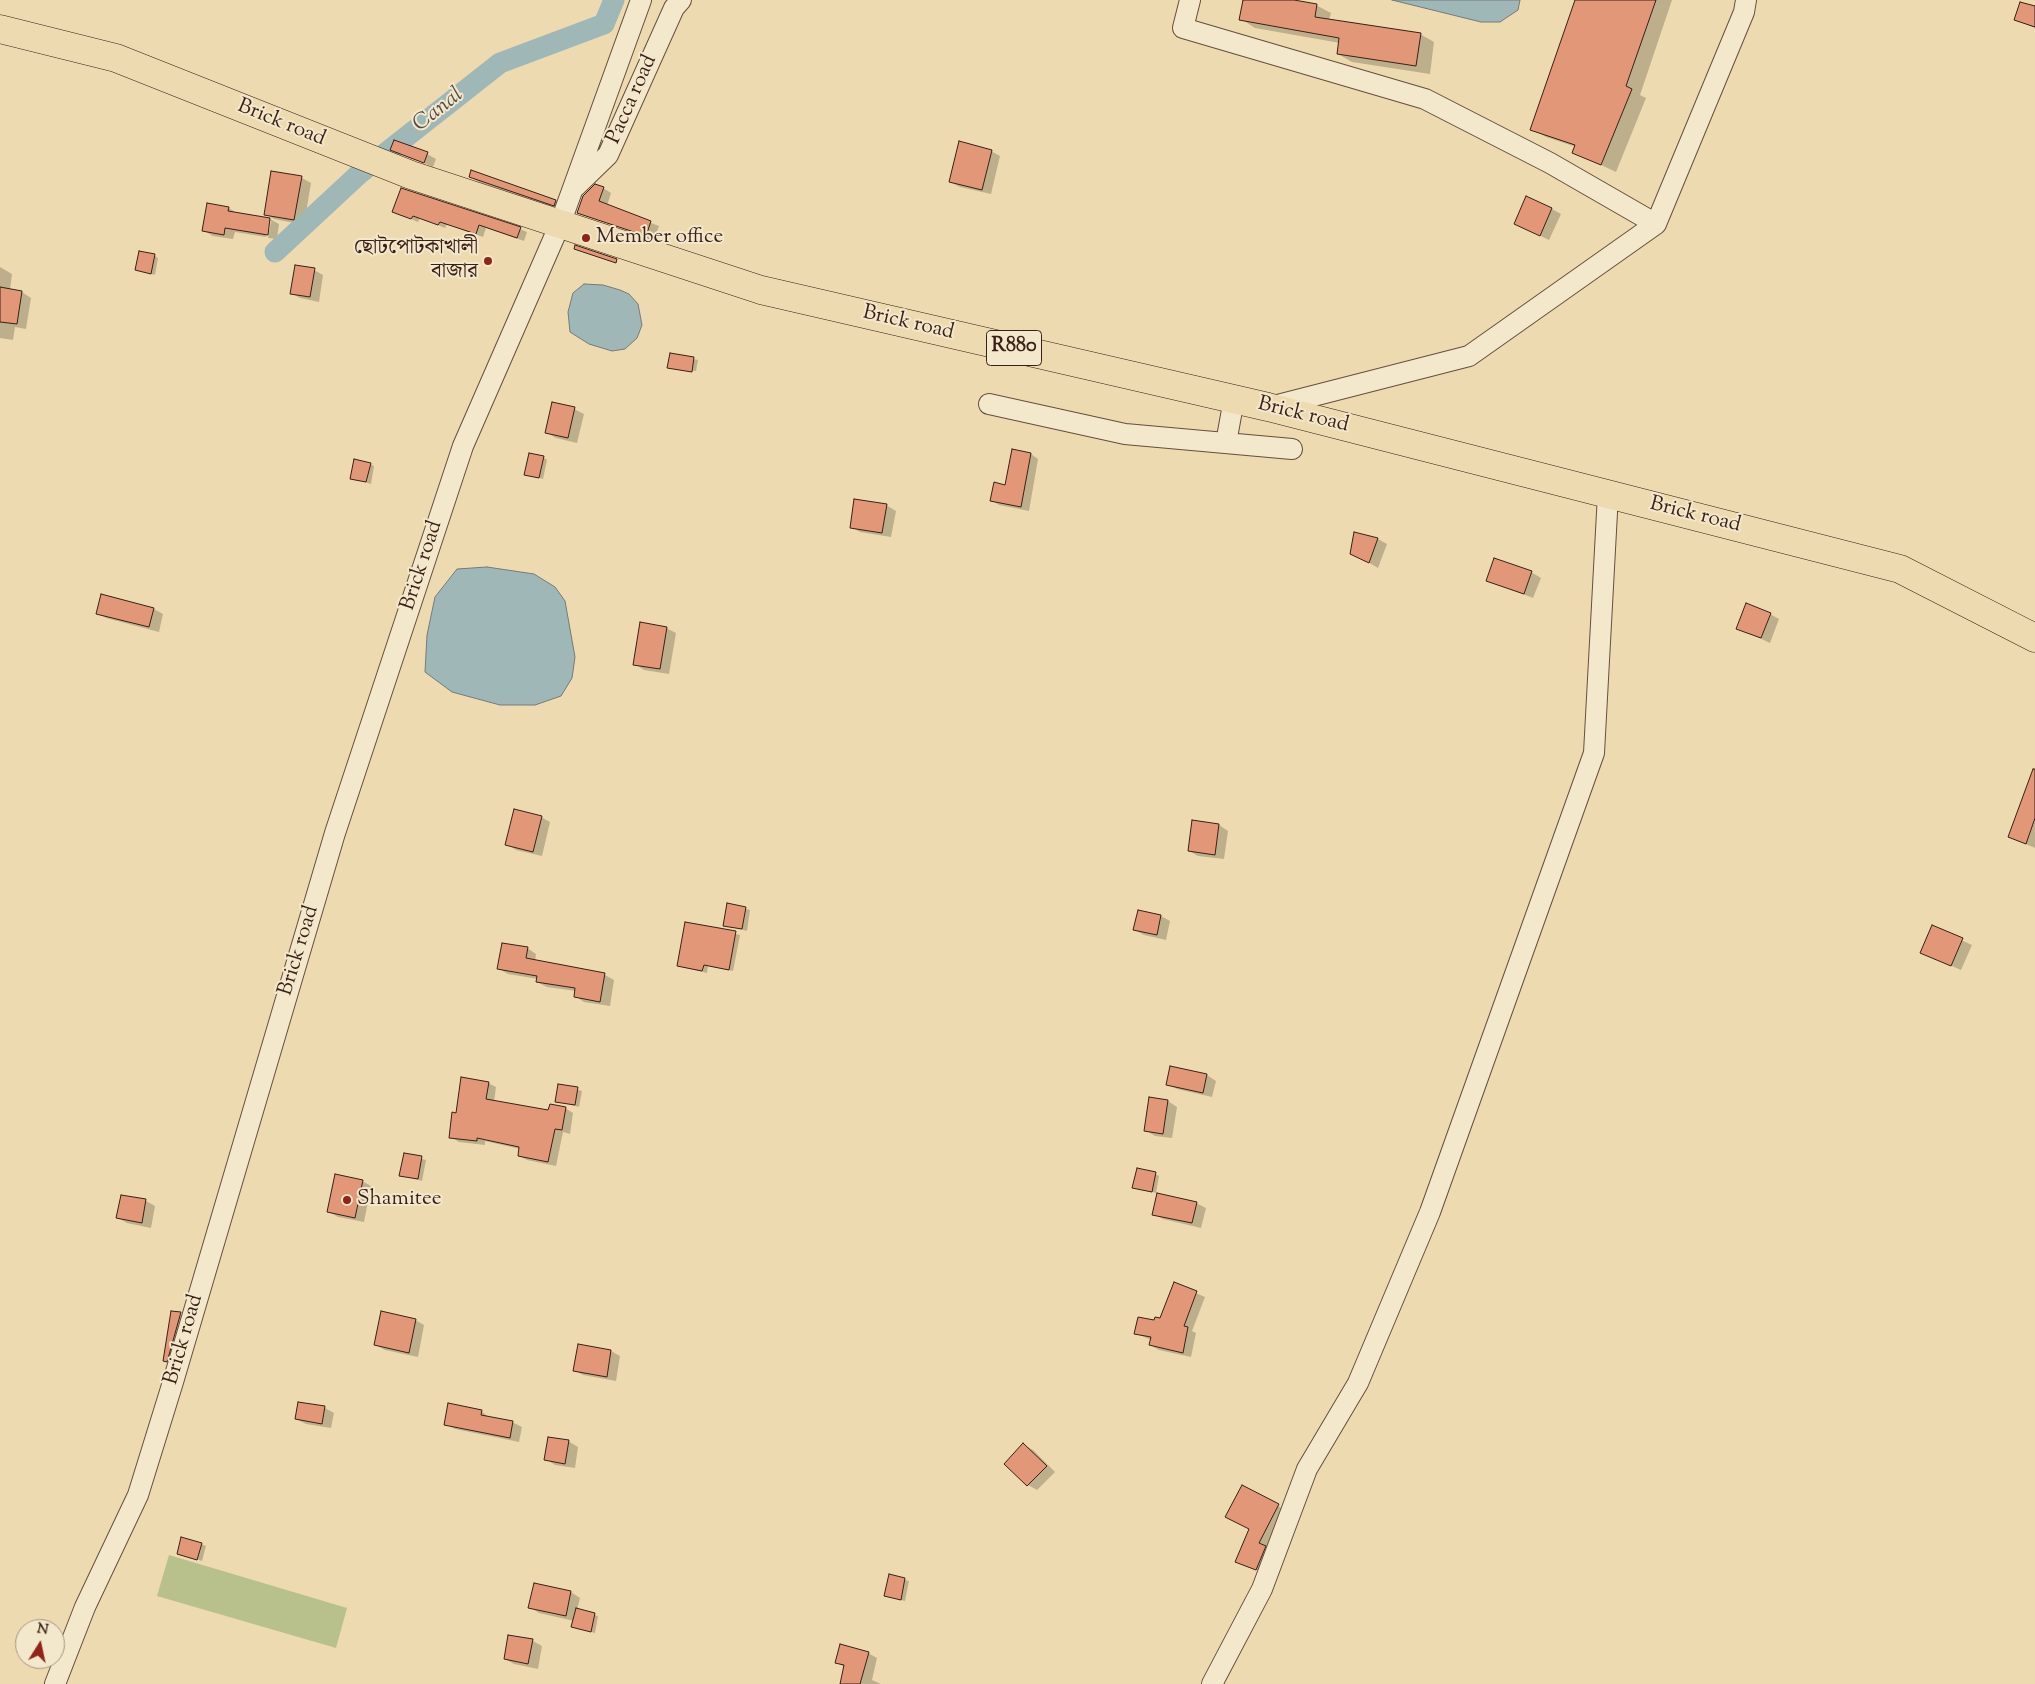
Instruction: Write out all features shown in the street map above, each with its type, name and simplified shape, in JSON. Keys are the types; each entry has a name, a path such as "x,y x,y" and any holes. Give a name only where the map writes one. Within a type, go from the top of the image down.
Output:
{"main road":[{"name":"Brick road","path":"0,29 116,58 411,175 761,290 1268,407 1900,569 2035,638"}],"street":[{"name":"Brick road","path":"55,1684 85,1606 138,1494 173,1382 335,833 462,446 560,224 641,0"},
{"name":"Pacca road","path":"572,190 608,155 674,8 681,0"},
{"path":"1190,0 1183,28 1424,99 1550,163 1656,224"},
{"path":"1268,407 1469,356 1656,224 1744,12 1746,0"},
{"path":"1226,443 1234,399"},
{"path":"989,404 1125,434 1292,449"},
{"path":"1212,1684 1262,1589 1307,1469 1358,1384 1430,1212 1594,752 1608,494"}],"green space":[{"path":"169,1555 347,1608 336,1648 157,1596"}],"water":[{"path":"1392,0 1520,0 1518,10 1500,22 1481,22"},
{"path":"584,284 603,285 620,290 629,294 638,304 642,325 637,338 625,349 612,351 589,344 570,332 568,312 573,293"},
{"path":"487,567 534,574 555,587 565,601 575,657 572,678 561,696 535,705 500,705 452,692 425,672 427,635 435,597 457,569"}],"building":[{"path":"1243,0 1294,0 1317,4 1315,17 1421,33 1416,66 1337,54 1339,38 1239,20"},
{"path":"1575,0 1656,0 1626,86 1632,89 1601,165 1572,153 1575,145 1530,130"},
{"path":"2020,2 2035,6 2035,27 2014,20"},
{"path":"394,140 428,152 424,163 390,150"},
{"path":"959,141 992,150 982,190 949,182"},
{"path":"471,170 556,200 554,206 469,177"},
{"path":"271,171 302,176 294,220 264,215"},
{"path":"595,184 604,187 599,201 651,221 646,236 577,213 583,196"},
{"path":"401,188 521,227 517,238 479,225 476,234 440,222 438,225 413,216 411,219 392,212"},
{"path":"1526,196 1552,208 1540,236 1514,224"},
{"path":"207,203 229,207 228,211 270,218 268,235 225,228 224,235 202,231"},
{"path":"575,245 617,259 616,263 574,249"},
{"path":"139,251 155,254 151,274 135,270"},
{"path":"295,265 315,268 310,297 290,294"},
{"path":"0,287 22,291 17,324 0,322"},
{"path":"670,353 694,357 692,372 667,368"},
{"path":"552,402 575,407 568,438 545,433"},
{"path":"1012,449 1031,453 1021,507 990,501 994,482 1005,485"},
{"path":"529,453 544,456 539,478 524,475"},
{"path":"354,459 371,463 366,482 350,479"},
{"path":"854,499 887,504 882,533 850,528"},
{"path":"1354,532 1378,538 1369,563 1350,554"},
{"path":"1494,558 1532,571 1524,594 1486,581"},
{"path":"101,594 154,608 149,627 96,614"},
{"path":"1746,603 1771,613 1761,638 1736,629"},
{"path":"640,622 667,627 660,669 633,665"},
{"path":"2033,769 2035,769 2035,818 2026,844 2008,837"},
{"path":"514,809 542,816 533,852 505,845"},
{"path":"1192,820 1219,824 1215,855 1188,851"},
{"path":"727,903 746,907 742,929 723,926"},
{"path":"1138,910 1161,915 1157,935 1133,930"},
{"path":"685,922 736,931 729,970 704,965 702,971 677,966"},
{"path":"1932,925 1963,938 1951,966 1920,953"},
{"path":"502,943 528,947 526,958 605,973 600,1002 574,997 575,988 536,982 537,976 497,969"},
{"path":"1170,1066 1207,1074 1203,1093 1166,1085"},
{"path":"461,1077 489,1082 486,1099 548,1110 550,1104 566,1107 562,1130 555,1129 548,1162 518,1156 519,1147 477,1138 477,1141 449,1138 452,1112 456,1113"},
{"path":"558,1084 578,1087 575,1105 555,1102"},
{"path":"1149,1097 1168,1100 1163,1134 1144,1131"},
{"path":"404,1153 422,1156 418,1179 399,1176"},
{"path":"1137,1168 1156,1172 1152,1192 1132,1188"},
{"path":"335,1174 363,1180 355,1218 327,1212"},
{"path":"1157,1193 1197,1202 1192,1223 1152,1215"},
{"path":"121,1195 146,1199 142,1223 116,1218"},
{"path":"1174,1282 1197,1291 1184,1326 1188,1327 1183,1353 1149,1345 1151,1337 1134,1334 1138,1317 1154,1320 1155,1317 1160,1318"},
{"path":"171,1311 181,1312 167,1362 163,1361"},
{"path":"381,1311 416,1319 409,1353 374,1345"},
{"path":"578,1344 611,1350 607,1377 573,1371"},
{"path":"298,1402 325,1406 322,1424 295,1419"},
{"path":"448,1403 482,1410 481,1415 513,1421 510,1438 444,1425"},
{"path":"548,1437 569,1440 565,1464 544,1460"},
{"path":"1023,1443 1047,1466 1027,1486 1004,1464"},
{"path":"1242,1485 1279,1504 1259,1543 1266,1546 1256,1570 1235,1562 1249,1529 1225,1517"},
{"path":"181,1537 202,1543 197,1560 177,1554"},
{"path":"889,1574 905,1578 901,1600 884,1596"},
{"path":"534,1583 571,1591 566,1616 528,1608"},
{"path":"576,1608 595,1613 591,1632 571,1627"},
{"path":"508,1635 533,1639 528,1664 504,1659"},
{"path":"840,1644 869,1652 860,1684 840,1684 844,1665 835,1663"}],"waterway":[{"name":"Canal","path":"275,252 359,174 500,63 604,24 614,0"}],"place":[{"name":"Member office","path":"586,238"},
{"name":"ছোটপোটকাখালী বাজার","path":"488,261"},
{"name":"Shamitee","path":"347,1200"}]}
